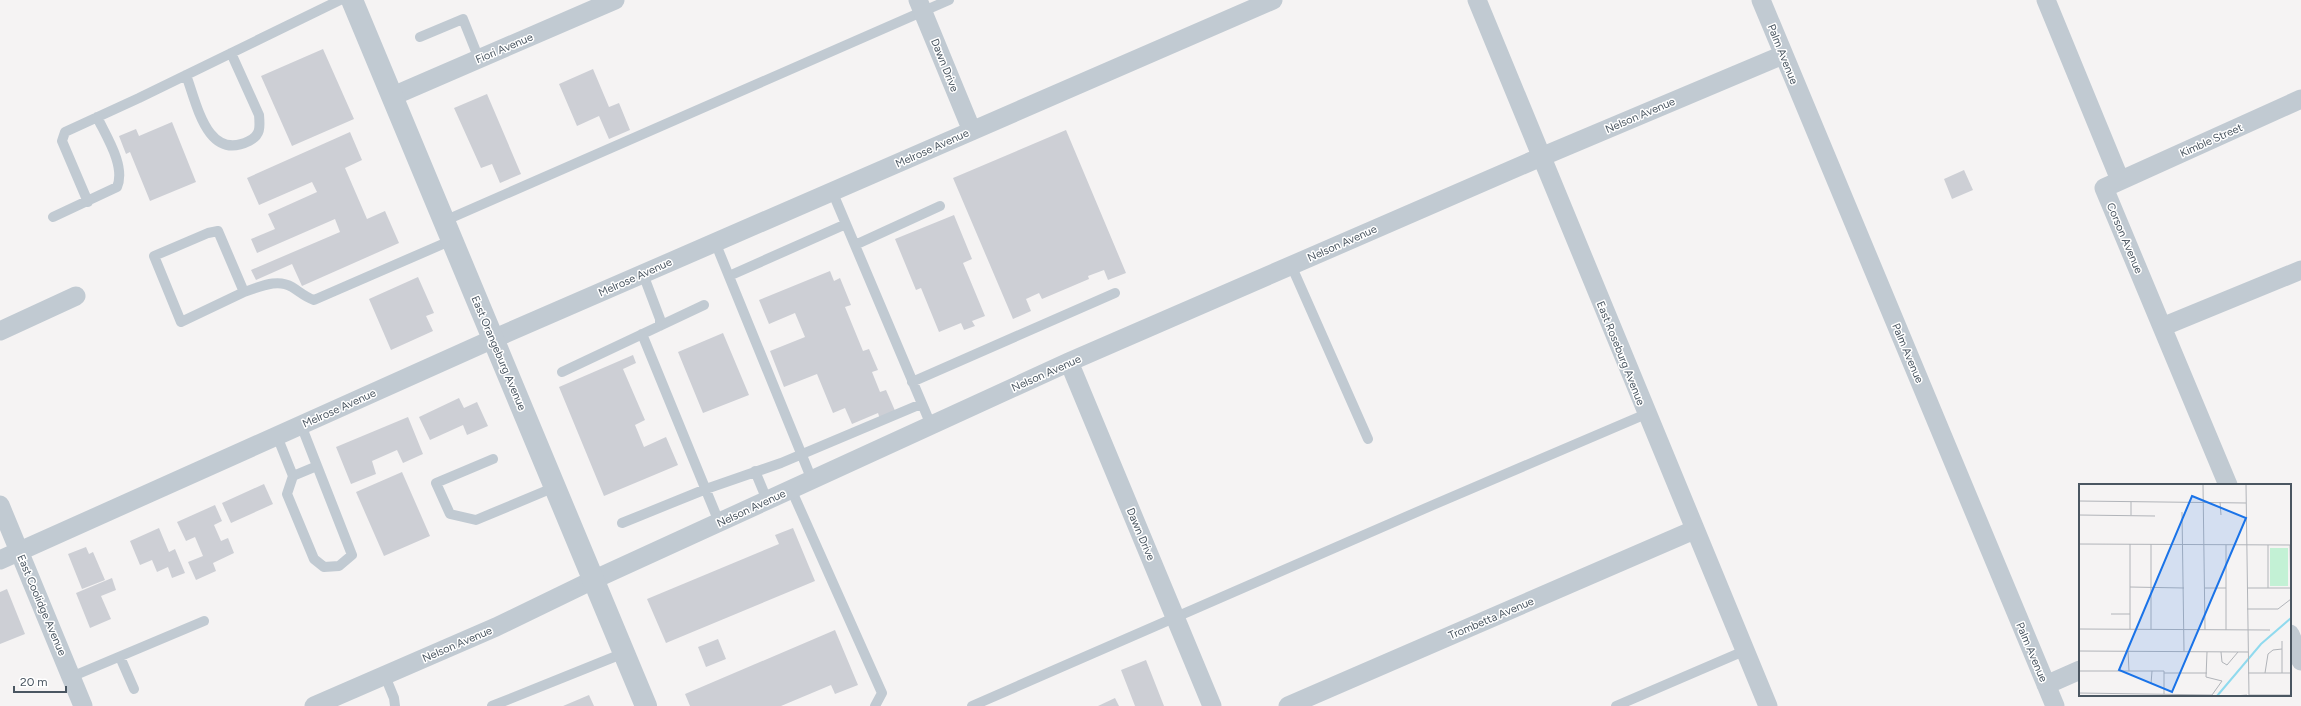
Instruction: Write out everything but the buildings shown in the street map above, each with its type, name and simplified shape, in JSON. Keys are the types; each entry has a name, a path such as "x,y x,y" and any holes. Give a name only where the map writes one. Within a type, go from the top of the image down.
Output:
{"street":[{"name":"East Orangeburg Avenue","path":"352,0 646,706"},
{"name":"Fiori Avenue","path":"393,96 615,0"},
{"name":"Melrose Avenue","path":"0,560 493,339 1273,0"},
{"name":"East Roseburg Avenue","path":"1477,0 1646,414 1768,706"},
{"name":"Palm Avenue","path":"1761,0 2055,706"},
{"path":"2046,0 2120,180"},
{"name":"Dawn Drive","path":"920,6 972,131"},
{"name":"Nelson Avenue","path":"314,706 496,627 593,580 1069,362 1541,157 1783,55"},
{"name":"Kimble Street","path":"2120,180 2301,99"},
{"name":"Corson Avenue","path":"2120,180 2104,188 2228,484"},
{"path":"2162,327 2301,270"},
{"path":"0,331 76,296"},
{"name":"Dawn Drive","path":"1069,362 1212,706"},
{"name":"East Coolidge Avenue","path":"0,505 83,706"},
{"name":"Trombetta Avenue","path":"1288,706 1694,530"},
{"path":"2291,636 2301,660"},
{"path":"2046,686 2079,670"}],"lane":[{"path":"88,202 62,141 65,132 340,0"},
{"path":"244,292 218,231 208,233 154,256 181,322 244,292 267,284 282,282 292,287 305,297 314,300 448,231 920,6 949,0"},
{"path":"420,37 463,19 479,59"},
{"path":"186,75 205,126 218,142 229,147 240,146 254,139 259,133 260,125 259,115 231,53"},
{"path":"53,217 88,202 117,187 120,179 117,163 97,117"},
{"path":"832,191 931,425"},
{"path":"855,245 940,206"},
{"path":"729,276 846,224"},
{"path":"716,242 812,480"},
{"path":"1291,265 1368,439"},
{"path":"643,274 660,319 660,326"},
{"path":"912,382 1115,293"},
{"path":"562,372 704,305"},
{"path":"642,334 719,522"},
{"path":"622,523 706,489 754,471 781,463 921,404"},
{"path":"972,706 1646,414"},
{"path":"277,436 293,476 287,494 314,559 324,567 338,566 352,555 301,425"},
{"path":"493,459 436,483 450,514 476,520 555,487"},
{"path":"293,476 317,466"},
{"path":"754,471 767,500"},
{"path":"791,489 882,694 875,706"},
{"path":"71,678 204,621"},
{"path":"1616,706 1744,651"},
{"path":"492,706 624,653"},
{"path":"120,657 134,689"},
{"path":"385,676 394,698 395,706"}]}
